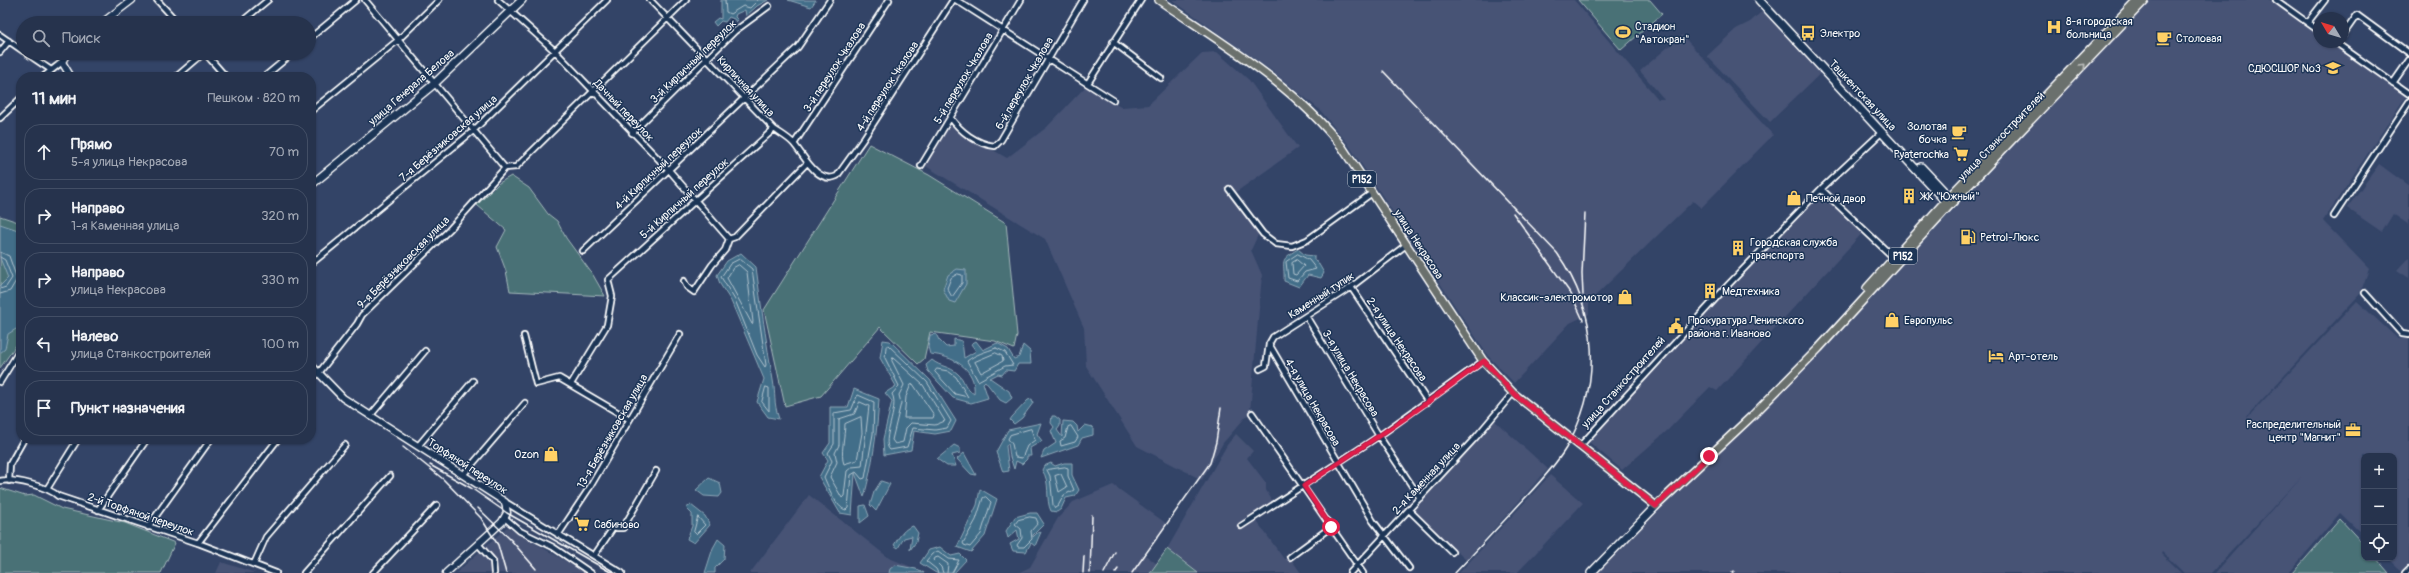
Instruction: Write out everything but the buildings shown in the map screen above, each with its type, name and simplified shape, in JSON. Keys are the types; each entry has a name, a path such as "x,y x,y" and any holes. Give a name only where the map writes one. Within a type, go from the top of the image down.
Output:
{"main road":[{"name":"улица Генерала Белова","path":"316,179 434,84 522,0"},
{"name":"улица Некрасова","path":"1159,0 1280,85 1315,116 1342,147 1484,361 1513,393 1581,445 1655,505"},
{"name":"Ташкентская улица","path":"1759,0 1813,54"},
{"name":"Ташкентская улица","path":"1765,0 1949,201"},
{"name":"улица Станкостроителей","path":"1655,505 1754,415 1819,348 1949,201 2137,0"},
{"name":"улица Станкостроителей","path":"1591,573 1655,505 1761,402 1816,345 1894,258 2146,0"}],"street":[{"path":"111,16 132,0"},
{"path":"158,0 172,16"},
{"path":"249,16 268,0"},
{"path":"316,33 356,0"},
{"path":"365,0 397,41 505,168 516,167 593,91 668,21 686,0"},
{"path":"316,107 397,41 439,0"},
{"name":"Дачный переулок","path":"498,0 556,52 696,199 729,239"},
{"name":"7-я Берёзниковская улица","path":"316,260 473,131 608,0"},
{"name":"Кирпичная улица","path":"650,0 668,21 708,58 774,129 794,144 806,163 823,176 832,178"},
{"name":"4-й Кирпичный переулок","path":"584,251 798,47 830,0"},
{"path":"881,0 888,2"},
{"path":"955,0 1113,100"},
{"name":"4-й переулок Чкалова","path":"832,178 837,176 862,141 955,0"},
{"name":"5-й переулок Чкалова","path":"921,166 1021,0"},
{"name":"6-й переулок Чкалова","path":"950,116 959,129 986,145 995,146 1001,140 1083,0"},
{"path":"1088,83 1141,0"},
{"path":"2276,0 2313,26"},
{"path":"2308,22 2325,0"},
{"name":"3-й переулок Чкалова","path":"794,144 888,2"},
{"name":"3-й Кирпичный переулок","path":"632,133 735,32 769,6"},
{"path":"2349,26 2357,15 2409,53"},
{"path":"0,35 16,46"},
{"path":"0,52 9,41"},
{"path":"1113,42 1161,78"},
{"path":"2344,48 2409,94"},
{"path":"36,60 51,70"},
{"path":"182,72 197,60"},
{"path":"211,60 222,72"},
{"path":"270,72 285,60"},
{"path":"2393,83 2409,60"},
{"path":"49,72 62,62 68,72"},
{"path":"2334,216 2409,102"},
{"path":"0,118 16,103"},
{"name":"5-й Кирпичный переулок","path":"571,384 607,325 612,296 607,282 774,129"},
{"name":"улица Станкостроителей","path":"1581,445 1665,352 1822,189 1883,130"},
{"path":"684,281 687,287 694,292 712,265 725,250 729,239 735,237 806,163"},
{"name":"9-я Берёзниковская улица","path":"318,374 357,324 362,315 449,230 505,168"},
{"path":"1229,189 1263,234 1276,244 1292,246 1307,240 1372,193"},
{"path":"1822,189 1894,258"},
{"name":"Каменный тупик","path":"1269,344 1273,337 1351,287 1406,245"},
{"name":"2-я улица Некрасова","path":"1351,287 1428,402"},
{"path":"2365,293 2402,334 2409,335"},
{"name":"3-я улица Некрасова","path":"1306,316 1379,436 1420,498"},
{"name":"13-я Берёзниковская улица","path":"558,535 590,487 680,334"},
{"path":"524,336 536,384 559,378 629,419"},
{"path":"1260,369 1266,366 1269,344"},
{"name":"4-я улица Некрасова","path":"1269,344 1384,538 1409,568"},
{"path":"370,416 425,351"},
{"path":"0,382 16,356"},
{"path":"1241,526 1379,436 1484,361"},
{"name":"Торфяной переулок","path":"316,371 343,398 370,416 505,502 622,573"},
{"path":"418,446 473,381"},
{"name":"2-я Каменная улица","path":"1350,573 1384,538 1513,393"},
{"path":"463,475 525,403"},
{"path":"1252,413 1304,486 1356,566 1363,573"},
{"path":"9,480 10,464 21,444"},
{"path":"47,489 75,444"},
{"path":"98,510 144,444"},
{"path":"148,527 207,444"},
{"path":"198,543 274,444"},
{"path":"254,564 266,537 345,445"},
{"path":"594,556 613,528 622,528 656,471"},
{"path":"304,573 390,476"},
{"name":"2-й Торфяной переулок","path":"0,481 9,480 53,490 58,496 198,543 276,573"},
{"path":"446,573 505,518 507,508 505,502"},
{"path":"373,573 437,505"},
{"path":"1409,510 1452,552"},
{"path":"505,518 520,531 552,547 591,573"},
{"path":"1290,557 1331,527"},
{"path":"478,544 493,560 494,573"},
{"path":"2405,573 2409,569"}],"shaded area":[{"path":"1172,0 1574,0 1658,99 1664,99 1640,71 1682,35 1773,135 1701,208 1693,201 1589,302 1589,314 1570,323 1514,383 1488,356 1348,144 1320,110 1272,71"},
{"path":"2151,0 2276,0 2313,26 2313,48 2344,48 2408,93 2323,221 2369,269 2360,294 2246,417 2247,418 2357,301 2398,339 2409,338 2409,564 2402,572 2390,561 2397,561 2397,453 2361,453 2361,533 2340,513 2289,573 2215,573 2302,476 2211,573 2184,573 2162,552 2161,554 2181,573 1595,573 1647,517 1759,416"},
{"path":"1767,7 1825,69 1770,122 1707,56 1736,29 1750,22"},
{"path":"1217,52 1249,80 1298,148 1232,195 1259,233 1251,250 1262,275 1250,412 1223,443 1202,480 1137,446 1086,366 1084,328 1045,239 924,165 947,124 1007,158 1047,127 1087,85 1122,107 1148,105 1202,53"},
{"path":"2379,164 2409,186 2409,225 2393,214 2382,232 2347,208"},
{"path":"1824,187 1867,228 1717,391 1710,387 1668,430 1622,470 1589,442 1768,244"},
{"path":"2409,257 2409,278 2397,270"},
{"path":"1494,420 1548,469 1466,560 1412,511"},
{"path":"1236,434 1253,451 1247,458 1266,483 1266,490 1273,502 1253,516 1284,559 1291,559 1301,573 1198,573 1167,549 1227,445"},
{"path":"1550,475 1583,503 1517,573 1459,573"},
{"path":"1113,485 1167,524 1144,554 1157,564 1150,573 1018,573 1030,567 1058,518 1073,502"},
{"path":"809,495 889,558 927,573 750,573"},
{"path":"507,527 586,573 456,573"},
{"path":"221,562 256,573 216,573"}],"green space":[{"name":"Стадион \"Автокран\"","path":"1578,0 1650,0 1662,14 1621,50"},
{"path":"869,144 929,175 1006,223 1017,335 1014,349 995,341 930,332 924,359 918,364 880,327 821,396 785,406 764,310"},
{"path":"511,176 529,188 548,214 557,221 566,238 593,275 605,296 510,291 506,271 497,247 506,230 477,205 499,183"},
{"path":"0,216 16,221 16,345 0,368"},
{"path":"0,488 25,496 34,495 62,509 125,523 175,543 161,573 0,573"},
{"path":"2340,519 2361,542 2361,561 2379,561 2389,573 2293,573"},
{"path":"1167,549 1198,573 1150,573"}],"water":[{"path":"721,0 768,0 757,6 746,16 745,10 736,14 735,17 738,20 736,22 734,19 729,17 725,22 721,21 716,26 713,22 718,18 721,19"},
{"path":"788,0 816,0 811,7"},
{"path":"0,224 16,229 16,329 8,334 5,349 0,353 0,286 8,278 0,258"},
{"path":"1298,249 1305,255 1314,256 1314,260 1317,261 1324,273 1321,278 1308,275 1299,287 1284,281 1285,259"},
{"path":"741,253 756,267 774,386 775,403 779,419 768,417 757,402 764,379 731,301 720,284 717,275 727,261"},
{"path":"957,269 966,270 966,284 955,303 949,301 943,289 948,275"},
{"path":"936,334 939,340 946,347 954,346 954,339 962,341 964,358 976,351 971,344 976,341 983,350 997,343 1008,349 1014,359 1019,357 1023,345 1030,351 1031,364 1018,364 1014,371 1006,370 1002,375 998,374 990,378 1009,391 1012,398 1006,403 1000,400 985,381 983,383 988,398 971,403 953,398 928,371 926,365 932,360 955,371 974,394 974,385 967,370 961,365 947,357 930,354 928,347 930,335"},
{"path":"883,340 890,341 930,380 956,421 951,431 935,434 914,431 911,450 884,455 883,439 892,401 885,393 896,386 880,358"},
{"path":"854,389 879,399 870,473 864,497 855,473 852,515 840,513 819,477 828,460 823,453 830,443 830,407 848,407"},
{"path":"1032,399 1033,403 1022,418 1014,424 1010,420 1012,417 1028,400"},
{"path":"1052,416 1055,416 1060,420 1060,426 1057,430 1062,437 1063,421 1073,422 1077,426 1078,432 1085,425 1093,427 1093,435 1082,438 1078,445 1041,458 1044,451 1056,443 1051,431 1054,427 1051,423"},
{"path":"1041,423 1037,434 1042,441 1030,448 1031,456 1027,456 1027,459 1022,464 1016,461 1014,469 1008,443 1006,446 1009,471 1003,472 996,452 1008,430"},
{"path":"954,445 960,448 960,453 952,455 956,466 947,466 937,459"},
{"path":"964,453 976,475 971,474 957,459"},
{"path":"1051,463 1055,466 1064,463 1072,463 1072,475 1079,490 1075,496 1066,498 1061,509 1057,512 1051,511 1049,506 1047,485 1045,475 1042,470 1044,466"},
{"path":"709,478 720,483 722,493 719,497 704,496 696,490"},
{"path":"881,481 890,484 876,511 870,505 874,492"},
{"path":"980,489 997,499 985,536 971,552 957,547 977,505"},
{"path":"691,505 705,516 710,525 694,543 687,539 692,526 692,514 686,508"},
{"path":"865,505 869,516 860,523 860,506"},
{"path":"1030,513 1037,513 1044,524 1033,535 1033,537 1037,533 1041,532 1035,546 1031,543 1026,552 1013,551 1010,544 1019,539 1017,530 1008,538 1006,531 1015,517"},
{"path":"913,526 918,533 916,542 910,550 912,536 904,538 898,548 894,545 904,531"},
{"path":"718,539 725,545 724,559 715,568 715,573 705,573 713,548"},
{"path":"940,547 951,556 960,554 966,560 954,573 936,573 920,563 929,550"},
{"path":"895,565 916,569 924,573 889,573 890,569"}],"railway":[{"path":"1383,71 1557,253 1571,276 1581,300 1588,324 1591,349 1590,374 1586,399 1578,424 1566,448 1542,480 1455,573"},
{"path":"1513,213 1571,294 1583,320"},
{"path":"1583,295 1582,274 1585,213"},
{"path":"1132,573 1210,463 1216,442 1221,408"},
{"path":"403,447 443,479 481,518 498,545 506,573"},
{"path":"430,465 471,488 507,513 612,573"},
{"path":"478,508 511,540 536,569"},
{"path":"1090,573 1092,515"},
{"path":"1104,573 1115,552"},
{"path":"1083,573 1084,556"},
{"path":"1115,573 1118,569"}],"place":[{"name":"8-я городская больница","path":"2054,27"},
{"name":"Стадион \"Автокран\"","path":"1623,32"},
{"name":"Электро","path":"1808,33"},
{"name":"Столовая","path":"2164,38"},
{"name":"СДЮСШОР №3","path":"2333,68"},
{"name":"Золотая бочка","path":"1959,132"},
{"name":"Pyaterochka","path":"1961,154"},
{"name":"ЖК \"Южный\"","path":"1909,196"},
{"name":"Печной двор","path":"1794,198"},
{"name":"Petrol-Люкс","path":"1968,237"},
{"name":"Городская служба транспорта","path":"1738,248"},
{"name":"Медтехника","path":"1710,291"},
{"name":"Классик-электромотор","path":"1625,297"},
{"name":"Европульс","path":"1892,320"},
{"name":"Прокуратура Ленинского района г. Иваново","path":"1676,326"},
{"name":"Арт-отель","path":"1996,356"},
{"name":"Распределительный центр \"Магнит\"","path":"2353,430"},
{"name":"Ozon","path":"551,454"},
{"name":"Сабиново","path":"582,524"}],"route":[{"path":"1331,527 1304,486 1407,417 1484,361 1513,393 1581,445 1656,506 1709,456"}]}
